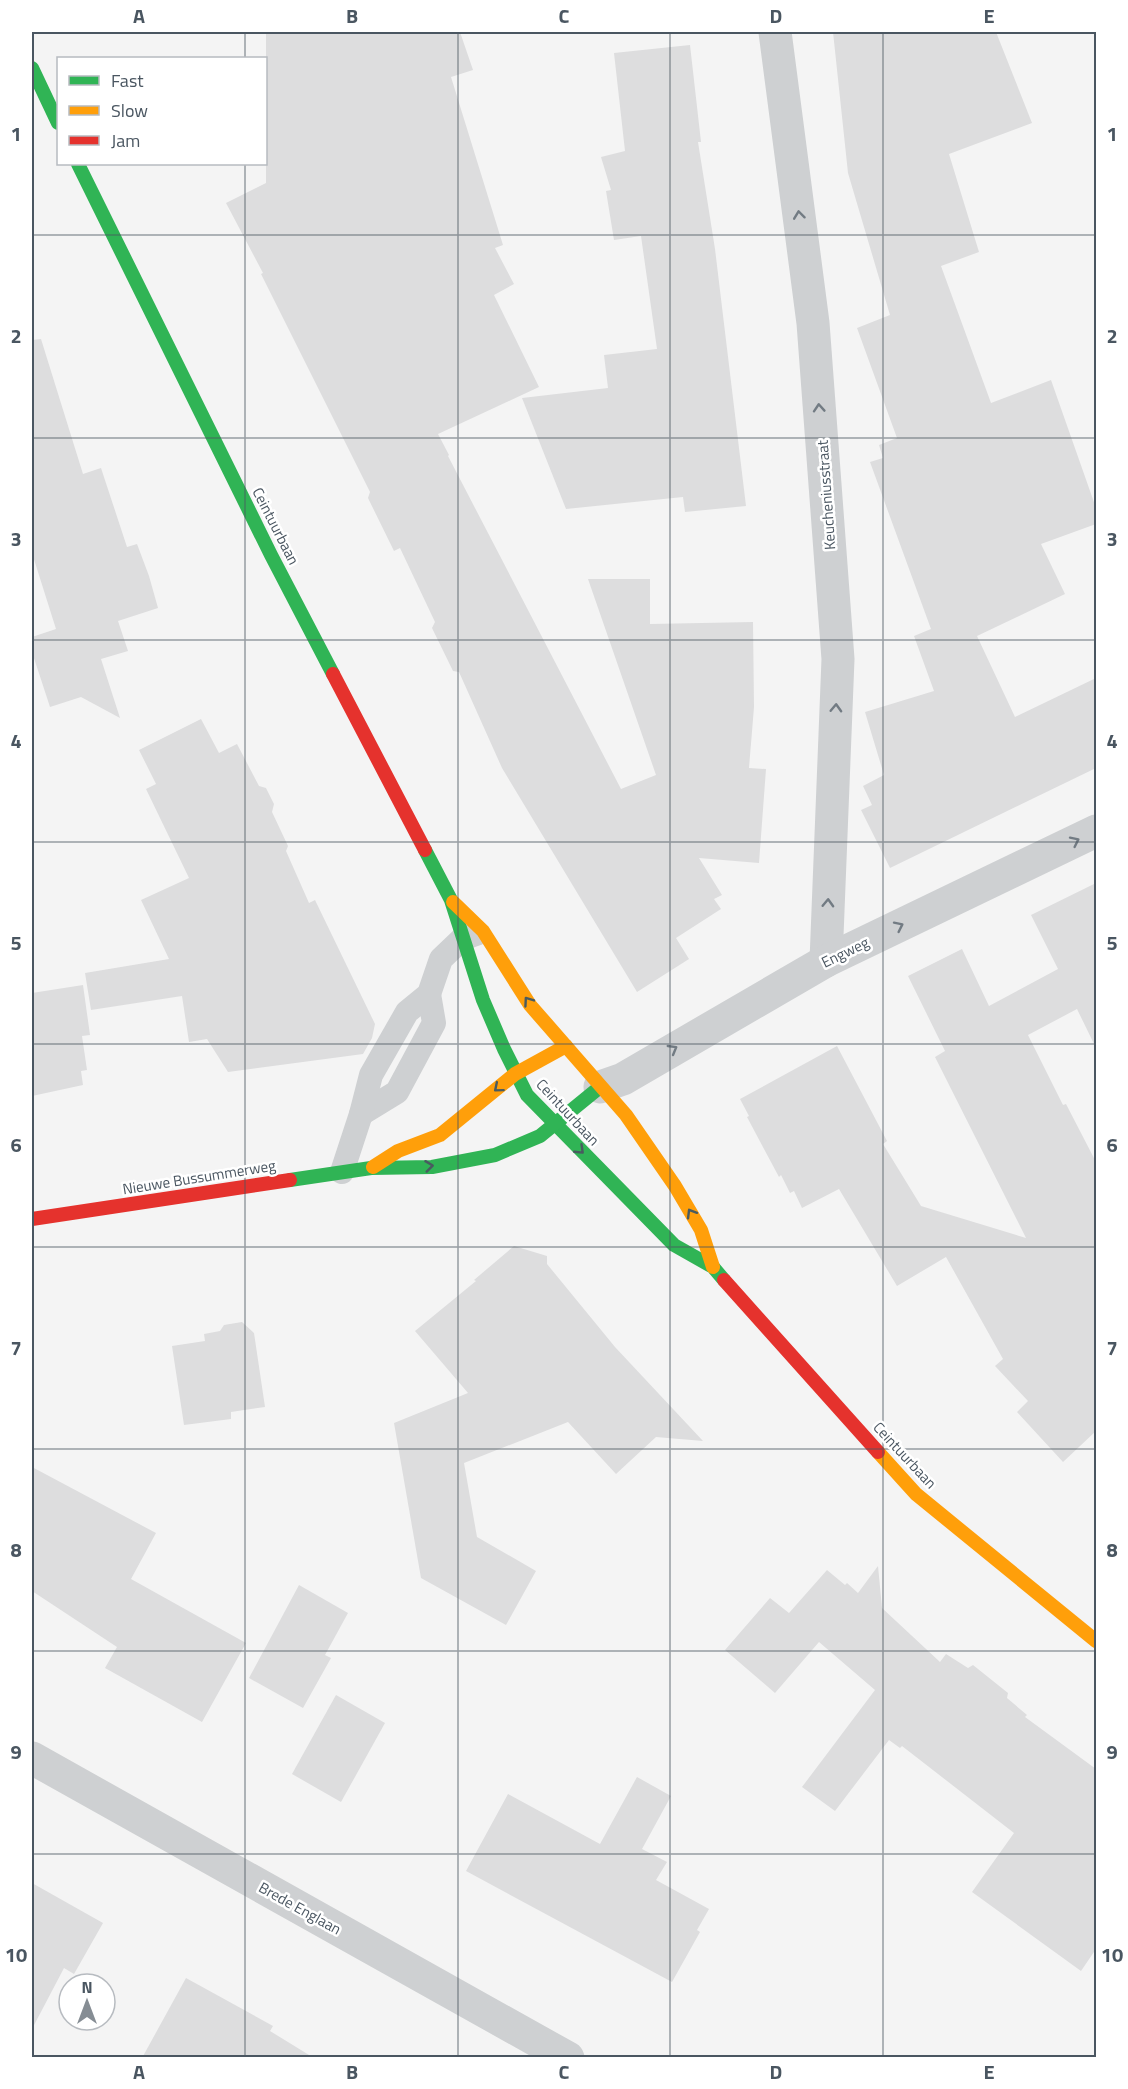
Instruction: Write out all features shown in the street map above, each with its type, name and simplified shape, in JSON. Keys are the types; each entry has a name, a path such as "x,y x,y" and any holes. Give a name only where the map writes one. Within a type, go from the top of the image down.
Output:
{"main road":[{"path":"32,68 57,121"},
{"name":"Ceintuurbaan","path":"78,165 271,555 451,900 472,935 626,1115 675,1186 701,1230 713,1267"},
{"name":"Ceintuurbaan","path":"451,900 472,935 515,1074 527,1095 674,1245 713,1267 916,1494 1093,1632"},
{"name":"Nieuwe Bussummerweg","path":"371,1168 398,1151 440,1135 515,1074 566,1046"},
{"name":"Nieuwe Bussummerweg","path":"32,1219 371,1168 397,1170 480,1160 533,1140 600,1087"}],"street":[{"name":"Keucheniusstraat","path":"775,32 813,323 838,659 826,961"},
{"name":"Engweg","path":"600,1087 623,1080 826,961 1096,831"},
{"name":"Brede Englaan","path":"32,1758 568,2058"}],"lane":[{"path":"342,1172 361,1114 397,1092 434,1023 429,994 441,959 472,935"}],"building":[{"path":"266,32 460,32 473,70 451,77 503,245 495,248 514,284 494,295 539,387 438,434 621,789 656,775 588,579 650,579 650,624 753,622 754,707 749,768 766,769 759,863 699,858 722,895 714,899 721,909 676,938 689,959 637,992 502,768 459,672 453,671 432,628 435,622 400,548 394,551 368,498 370,492 261,274 263,273 226,203 266,183"},
{"path":"833,32 996,32 1032,123 949,154 979,252 941,266 991,403 1051,380 1096,508 1096,524 1041,544 1065,594 977,636 1015,717 1096,678 1096,768 890,868 861,810 872,805 863,786 884,775 865,712 934,691 914,636 931,629 870,462 883,458 879,445 897,438 857,328 890,315 848,173"},
{"path":"690,45 701,142 698,142 715,249 746,506 685,512 683,497 566,509 522,398 608,388 604,355 657,349 641,236 614,240 606,191 611,190 601,157 625,151 614,53"},
{"path":"41,339 83,474 101,468 127,547 137,544 158,608 118,621 128,651 101,659 120,718 81,697 50,707 32,652 32,637 56,629 32,553 32,340"},
{"path":"201,719 219,753 237,744 259,786 266,788 274,804 272,812 288,846 286,851 309,903 315,900 375,1024 372,1038 363,1054 228,1072 207,1039 189,1042 182,996 91,1010 85,973 169,959 141,900 189,878 146,789 156,784 139,750"},
{"path":"1096,883 1096,1048 1077,1009 1028,1035 1063,1105 1066,1104 1096,1162 1096,1431 1063,1462 1017,1412 1028,1401 995,1366 1003,1359 946,1257 897,1286 839,1189 802,1208 794,1191 790,1193 781,1175 779,1177 740,1099 837,1046 887,1141 883,1144 921,1206 1026,1238 935,1057 945,1051 908,976 962,949 989,1006 1058,969 1031,915"},
{"path":"83,985 90,1035 82,1036 87,1070 81,1071 83,1085 32,1096 32,993"},
{"path":"514,1246 547,1256 547,1264 615,1347 703,1441 656,1437 616,1474 568,1422 464,1463 477,1537 536,1571 506,1625 421,1578 394,1423 468,1393 415,1331 476,1281 474,1280"},
{"path":"242,1322 254,1333 265,1407 231,1412 231,1419 184,1425 172,1346 205,1341 204,1334 220,1331 224,1325"},
{"path":"32,1467 156,1533 131,1579 246,1643 202,1722 105,1668 117,1647 32,1591"},
{"path":"878,1566 882,1608 940,1662 946,1654 968,1668 973,1665 1008,1693 1007,1698 1027,1715 1025,1717 1096,1769 1096,1949 1081,1971 972,1892 1014,1833 902,1746 900,1748 889,1740 835,1811 802,1787 875,1690 819,1642 775,1693 725,1650 770,1598 789,1613 827,1570 858,1593"},
{"path":"299,1585 348,1613 325,1655 331,1658 303,1708 249,1678"},
{"path":"336,1695 385,1723 341,1802 292,1774"},
{"path":"637,1777 671,1796 642,1849 667,1862 656,1880 709,1909 697,1930 700,1932 672,1982 466,1871 508,1794 600,1844"},
{"path":"32,1883 103,1923 75,1972 64,1968 62,1972 57,1972 57,1981 32,2029"},
{"path":"186,1978 273,2026 270,2031 314,2058 142,2058"}],"traffic: fast":[{"path":"32,68 57,121"},
{"path":"78,165 271,555 333,674"},
{"path":"425,850 451,900 483,1000 527,1095 674,1245 713,1267 724,1280"},
{"path":"290,1180 371,1168 432,1167 495,1155 540,1136 600,1087"}],"traffic: slow":[{"path":"453,902 483,931 530,1005 626,1115 675,1186 701,1230 713,1267"},
{"path":"373,1167 398,1151 440,1135 515,1074 566,1046"},
{"path":"878,1452 916,1494 1096,1641"}],"traffic: jam":[{"path":"333,674 425,850"},
{"path":"32,1219 290,1180"},
{"path":"724,1280 878,1452"}]}
